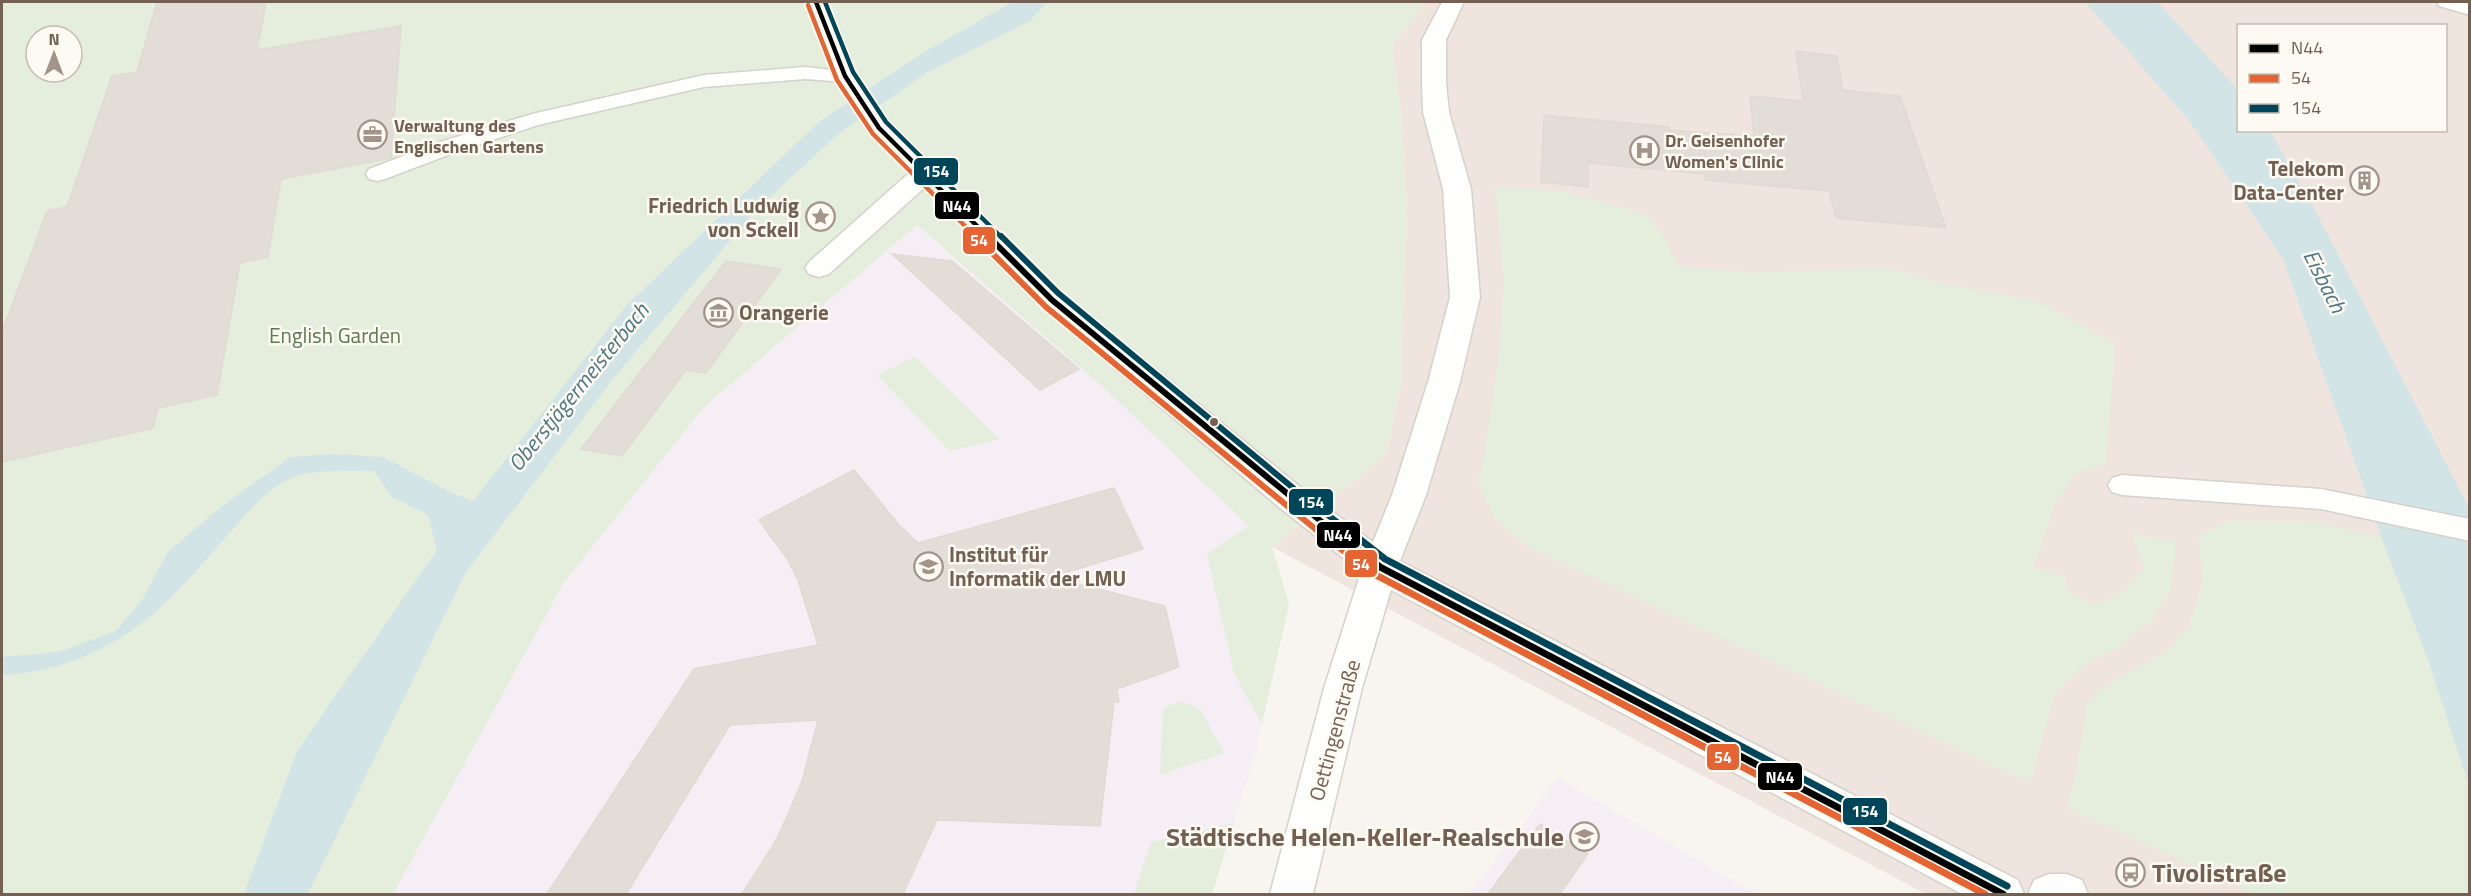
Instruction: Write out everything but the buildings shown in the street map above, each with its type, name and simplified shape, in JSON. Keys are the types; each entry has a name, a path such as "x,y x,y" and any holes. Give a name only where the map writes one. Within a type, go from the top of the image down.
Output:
{"street":[{"path":"816,2 849,82 872,120 924,173 1053,300 1292,499 1380,567 2003,894"},
{"name":"Oettingenstraße","path":"1291,894 1342,688 1380,567 1409,495 1444,382 1465,297 1457,189 1436,112 1434,83 1434,40 1453,2"},
{"path":"819,268 924,173"},
{"path":"2049,894 2067,894"}],"lane":[{"path":"2446,2 2469,10"},
{"path":"377,174 448,147 532,120 704,81 805,73 849,82"},
{"path":"2122,485 2321,499 2469,530"}],"shaded area":[{"path":"1426,2 2469,2 2469,894 1926,894 1272,547 1386,455 1401,381 1406,210 1402,121 1392,45"},
{"name":"Institut für Informatik der LMU","path":"917,225 1104,388 1272,547 1289,604 1255,754 1212,894 393,894 563,584 703,408"},
{"name":"Städtische Helen-Keller-Realschule","path":"1558,778 1756,894 1469,894"}],"green space":[{"name":"English Garden","path":"2,2 1426,2 1392,45 1402,121 1406,210 1401,381 1386,455 1272,547 1289,604 1262,724 1234,673 1207,554 1249,526 1104,388 917,225 703,408 563,584 393,894 2,894"},
{"path":"1495,186 1559,191 1643,213 1662,233 1678,266 1754,273 1884,267 1946,284 2037,301 2115,343 2106,463 2075,474 2055,503 2033,570 2043,569 2064,577 2069,593 2094,605 2121,593 2145,568 2132,534 2176,541 2171,589 2152,620 2122,645 2085,664 2056,691 2030,783 1528,547 1494,517 1478,481 1484,458 1499,356 1504,279"},
{"path":"915,357 999,439 950,451 877,375"},
{"path":"2231,520 2312,522 2381,537 2427,657 2469,785 2469,894 2255,894 2067,808 2077,770 2087,704 2108,683 2166,652 2189,626 2202,583 2199,536"},
{"path":"1182,701 1201,710 1224,753 1160,775 1163,708"},
{"path":"1234,823 1212,894 1134,894 1151,842"}],"water":[{"name":"Oberstjägermeisterbach","path":"1012,2 1047,2 1030,21 926,73 837,135 756,210 617,374 466,572 308,894 244,894 297,751 437,550 428,515 392,497 374,471 319,472 289,479 255,505 167,602 141,624 104,647 65,664 2,675 2,657 58,652 116,631 142,600 168,552 221,507 290,457 331,454 383,457 454,494 473,501 627,305 820,121 921,54"},
{"name":"Eisbach","path":"2085,2 2158,2 2237,89 2237,132 2271,132 2314,208 2469,508 2469,785 2427,657 2381,536 2283,259 2191,123"}],"transit line":[{"name":"N44","path":"816,2 845,76 879,128 1052,300 1292,499 1380,567 2003,894"},
{"name":"154","path":"825,2 853,72 886,122 1058,293 1298,492 1385,559 2007,886"},
{"name":"54","path":"808,5 837,80 873,134 1046,307 1286,506 1374,574 1985,894"}],"place":[{"name":"Verwaltung des Englischen Gartens","path":"373,135"},
{"name":"Dr. Geisenhofer Women's Clinic","path":"1644,150"},
{"name":"Telekom Data-Center","path":"2365,180"},
{"name":"Friedrich Ludwig von Sckell","path":"820,217"},
{"name":"Orangerie","path":"718,312"},
{"name":"Institut für Informatik der LMU","path":"928,566"},
{"name":"Städtische Helen-Keller-Realschule","path":"1585,836"},
{"name":"Tivolistraße","path":"2131,872"}]}
